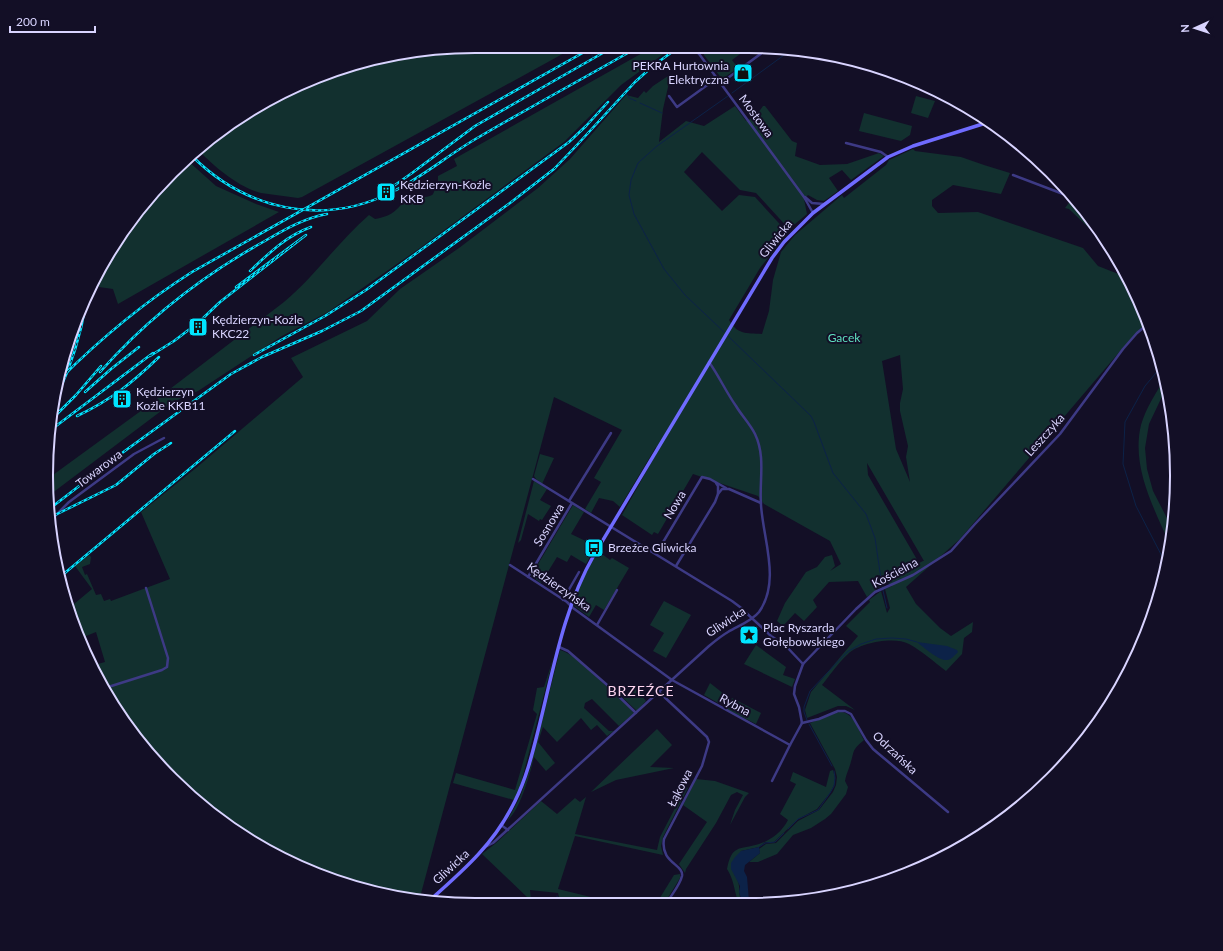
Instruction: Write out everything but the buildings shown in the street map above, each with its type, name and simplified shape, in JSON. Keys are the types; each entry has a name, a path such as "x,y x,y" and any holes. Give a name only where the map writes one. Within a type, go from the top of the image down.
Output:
{"main road":[{"name":"Gliwicka","path":"435,896 487,846 502,825 517,796 526,774 570,605 585,571 772,258 784,242 814,212 888,157 913,146 982,124"}],"street":[{"name":"Mostowa","path":"698,53 718,78 814,212"},
{"path":"721,83 761,53"},
{"path":"669,96 677,107 718,78"},
{"path":"846,143 881,152 888,157"},
{"path":"1013,175 1062,193"},
{"name":"Mostowa","path":"804,197 812,203"},
{"path":"812,203 825,204"},
{"path":"812,203 815,209 814,212"},
{"name":"Leszczyka","path":"948,554 1060,434 1129,340 1143,328"},
{"name":"Gliwicka","path":"487,846 494,843 714,642 752,618 758,613 764,603 770,576 768,549 761,503 761,456 755,434 736,408 709,362"},
{"path":"571,502 611,433"},
{"name":"Towarowa","path":"55,516 69,502 134,454 164,438"},
{"name":"Nowa","path":"656,554 702,478 710,479 726,488 761,503"},
{"path":"532,479 732,601 771,636 785,645 803,664 795,686 794,694 799,707 802,724 772,781"},
{"path":"716,483 718,486 718,494"},
{"path":"676,566 715,502 718,494 722,489 726,488"},
{"path":"754,500 761,496"},
{"name":"Sosnowa","path":"528,576 571,502"},
{"name":"Kościelna","path":"803,664 856,609 882,588 913,575 948,554"},
{"name":"Kędzierzyńska","path":"510,565 564,600 672,680"},
{"path":"564,600 579,572"},
{"path":"110,687 162,670 167,667 168,658 146,588"},
{"name":"Kędzierzyńska","path":"597,625 617,590"},
{"path":"559,647 568,651 636,713"},
{"name":"Rybna","path":"672,680 790,745"},
{"name":"Łąkowa","path":"659,692 707,738 709,742 702,766 664,839 663,845 666,857 679,868 682,874 681,879 670,898"},
{"name":"Odrzańska","path":"802,724 838,711 845,711 851,714 873,749 948,812"},
{"path":"502,825 508,830"}],"green space":[{"path":"564,53 302,197 298,198 266,194 252,190 227,176 202,154 218,140 241,124 289,97 340,75 393,61 448,54"},
{"path":"642,53 665,53 621,85 564,142 420,248 328,312 282,336 198,391 173,402 54,492 53,475 149,405 284,302 369,215 375,219 386,216 397,210 407,198 421,198 432,195 438,182 438,176 457,166 454,159"},
{"path":"704,53 741,53 732,60 738,68 722,79"},
{"name":"Gacek","path":"671,74 663,109 659,142 686,121 704,126 735,106 746,121 756,116 763,106 765,106 792,141 797,143 795,156 820,165 847,164 879,153 884,156 851,180 842,170 829,178 838,191 824,201 817,200 808,195 804,199 807,214 789,229 756,193 740,190 702,152 684,172 722,211 739,195 755,197 788,233 760,268 729,320 739,331 762,334 769,311 773,280 781,252 795,235 842,195 844,198 886,165 889,160 913,149 915,151 961,157 1010,173 1001,194 953,185 932,200 932,206 938,213 978,212 1083,248 1098,266 1118,274 1143,328 1127,343 960,539 906,587 916,604 940,628 951,636 973,622 972,632 964,638 962,654 946,671 919,650 903,642 877,642 860,647 853,650 837,665 822,685 855,710 846,706 838,706 807,718 805,710 811,692 858,636 846,626 870,602 869,600 881,591 887,613 890,608 885,589 892,586 879,575 880,587 867,597 858,581 829,582 813,600 817,607 804,621 795,613 783,626 777,621 785,603 806,572 817,567 825,557 832,555 835,566 830,571 841,564 830,541 764,504 758,496 693,474 658,534 654,532 652,535 622,515 656,454 656,447 620,507 613,501 599,498 591,513 585,509 601,482 594,478 622,430 554,397 421,894 366,884 314,866 264,841 218,811 177,774 140,733 110,687 98,664 105,662 96,632 85,636 73,605 92,589 75,566 89,555 91,557 90,564 82,567 85,575 87,574 96,595 101,594 104,601 110,599 111,601 170,579 141,512 196,468 303,377 291,358 367,321 400,289 459,248 538,188 570,159 626,95 638,98 644,91 646,93 653,86","holes":["900,355 903,389 900,411 908,446 906,457 910,482 896,449 882,361","867,463 924,561 919,563 868,475"]},
{"path":"916,96 935,101 928,118 911,113"},
{"path":"864,113 912,126 910,135 901,141 859,131"},
{"path":"191,164 216,186 256,204 279,212 118,304 113,289 99,287 110,264 140,218 158,197"},
{"path":"1069,202 1092,231 1069,209 1065,208"},
{"path":"1160,386 1162,396 1149,424 1145,448 1147,469 1153,491 1167,519 1165,535 1151,502 1139,456 1141,425 1148,407"},
{"path":"540,454 554,458 542,484 534,476"},
{"path":"534,481 547,489 540,500 551,506 542,520 540,519 539,521 528,514 521,540 518,543"},
{"path":"573,505 584,512 571,534 596,546 586,564 571,555 567,562 557,557 541,583 531,576"},
{"path":"598,551 610,560 612,558 629,568 604,610 596,605 589,617 573,605 580,584"},
{"path":"664,601 691,615 666,658 653,651 664,633 650,625"},
{"path":"756,645 786,667 783,675 795,679 792,687 744,664"},
{"path":"560,650 578,660 634,713 619,726 592,699 585,703 584,708 609,731 614,731 607,736 597,725 591,730 581,718 557,742 543,727 538,742 555,763 546,771 534,757 520,800 512,816 507,821 520,797 530,769"},
{"path":"554,656 521,783 514,800 453,783 456,773 515,790 537,714 533,710 537,688 544,687"},
{"path":"710,683 724,694 718,703 704,695"},
{"path":"634,687 646,701 637,711 623,698"},
{"path":"732,698 761,713 756,724 726,709"},
{"path":"839,712 848,714 857,726 864,740 857,746 853,753 846,775 845,781 848,787 846,794 831,814 811,828 793,835 777,854 758,862 749,862 760,853 759,849 766,844 776,843 798,821 819,810 833,792 837,777 835,769 810,723"},
{"path":"657,729 672,745 650,767 674,768 616,780 591,792"},
{"path":"833,770 835,778 834,785 830,793 817,809 798,819 774,842 765,842 759,847 741,851 734,874 739,885 740,898 737,898 733,881 727,869 731,855 737,849 759,844 768,840 783,828 788,820 780,814 796,784 790,781 793,772 826,787 830,771"},
{"path":"696,779 715,781 749,793 745,797 730,825 735,810 743,795 737,792 731,795 716,823 686,869 685,873 679,864 707,822 683,805"},
{"path":"686,787 688,788 663,837 661,846 663,855 575,836 558,889 595,898 559,898 558,893 530,890 531,898 528,898 482,854 541,801 557,814 575,798 580,802 586,797 575,834 657,850 660,837"},
{"path":"680,874 680,878 668,898 660,898 674,875"}],"water":[{"path":"917,642 947,646 957,650 958,652 950,659 944,660 931,653"},
{"path":"759,847 760,853 745,865 744,871 747,877 749,898 741,898 739,892 740,886 731,869 731,863 741,851"}],"waterway":[{"path":"732,93 784,55"},
{"path":"626,93 629,98 636,101"},
{"path":"724,332 685,295 664,269 634,214 629,195 631,180 638,163 657,146 728,96"},
{"path":"640,103 662,113"},
{"path":"728,336 811,416 833,473 866,514 875,538 882,586 887,608"},
{"path":"1157,371 1145,386 1125,422 1123,464 1136,506 1162,557"},
{"path":"807,720 804,707 810,691 847,652 861,644 876,639 906,639 917,642"},
{"path":"809,724 832,766"},
{"path":"788,829 798,819 818,810 834,786 834,771"},
{"path":"759,847 765,843 775,842 784,833"}],"railway":[{"path":"65,374 122,322 156,296 192,272 583,53"},
{"path":"395,185 475,126 603,53"},
{"path":"196,159 213,174 236,189 261,200 286,207 313,210 339,209 366,203 403,186 479,137 628,53"},
{"path":"54,505 122,453 231,374 262,357 322,331 361,311 510,203 554,169 635,82 654,65 671,53"},
{"path":"254,355 325,316 366,290 569,142 608,102"},
{"path":"100,372 156,317 218,269 286,229 310,218 327,214"},
{"path":"250,271 286,240 311,227"},
{"path":"150,356 174,341 199,322 220,302 306,235 236,287"},
{"path":"64,380 75,350 82,321"},
{"path":"85,392 139,347"},
{"path":"56,426 153,353"},
{"path":"77,416 100,404 121,390 159,357"},
{"path":"58,413 101,366"},
{"path":"64,573 235,431"},
{"path":"55,515 116,485 154,454 171,443"}],"place":[{"name":"PEKRA Hurtownia Elektryczna","path":"743,73"},
{"name":"Kędzierzyn-Koźle KKB","path":"386,192"},
{"name":"Kędzierzyn-Koźle KKC22","path":"198,327"},
{"name":"Kędzierzyn Koźle KKB11","path":"122,399"},
{"name":"Brzeźce Gliwicka","path":"594,548"},
{"name":"Plac Ryszarda Gołębowskiego","path":"749,635"}],"district":[{"name":"BRZEŹCE","path":"641,691"}]}
